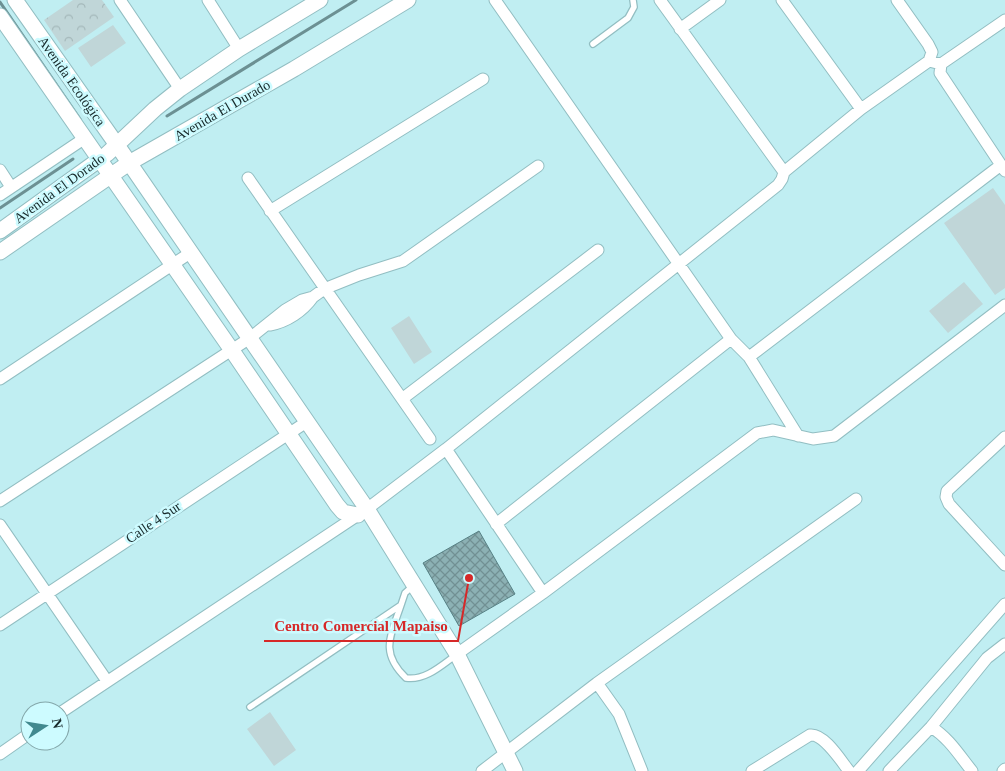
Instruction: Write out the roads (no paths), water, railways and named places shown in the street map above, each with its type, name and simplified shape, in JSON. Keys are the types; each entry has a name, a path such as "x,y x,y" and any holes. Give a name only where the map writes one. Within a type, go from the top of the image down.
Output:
{"street":[{"name":"Avenida Ecológica","path":"15,0 308,421 363,512 414,585 457,654 515,771"},
{"path":"120,0 180,88"},
{"path":"208,0 239,49"},
{"path":"117,145 180,88 318,0"},
{"name":"Avenida El Durado","path":"40,224 129,163 294,69 408,0"},
{"path":"495,0 731,339 749,357 798,436"},
{"path":"660,0 784,172"},
{"path":"680,29 720,0"},
{"path":"782,0 861,109"},
{"path":"749,357 1003,168 940,73 928,44 896,0"},
{"name":"Avenida Ecológica","path":"0,16 337,505 343,512 363,512"},
{"path":"70,706 363,512 446,449 778,185 784,172 861,109 1005,20"},
{"path":"270,211 483,79"},
{"path":"0,195 85,138"},
{"name":"Avenida El Dorado","path":"0,231 117,145"},
{"path":"0,501 250,338 265,326 276,324 291,317 324,289 359,275 403,261 538,166"},
{"path":"0,170 11,187"},
{"path":"248,178 430,439"},
{"name":"Avenida El Dorado","path":"0,252 40,224"},
{"path":"402,399 598,250"},
{"path":"0,379 190,253"},
{"path":"457,654 543,593 757,433 773,430 813,439 834,436 1005,305"},
{"path":"496,524 731,339"},
{"name":"Calle 4 Sur","path":"0,625 308,421"},
{"path":"1005,437 947,491 946,497 949,504 1005,565"},
{"path":"446,449 543,593"},
{"path":"482,771 596,683 856,499"},
{"path":"0,525 107,681"},
{"path":"858,771 1005,604"},
{"path":"969,643 987,658"},
{"path":"889,771 931,727 987,658 1005,644"},
{"path":"596,683 619,714 642,771"},
{"path":"931,727 941,733 972,771"},
{"path":"752,771 814,734 822,738 850,771"},
{"path":"0,754 20,741"}],"lane":[{"path":"593,44 628,18 634,7 633,0"},
{"path":"414,585 405,593 390,636 388,648 390,655 402,674 406,678 414,680 430,674 457,654"},
{"path":"250,707 401,604"}],"waterway":[{"path":"167,116 356,0"},
{"path":"0,2 80,119"},
{"path":"0,208 73,159"}],"place":[{"name":"Centro Comercial Mapaiso","path":"469,578"}]}
